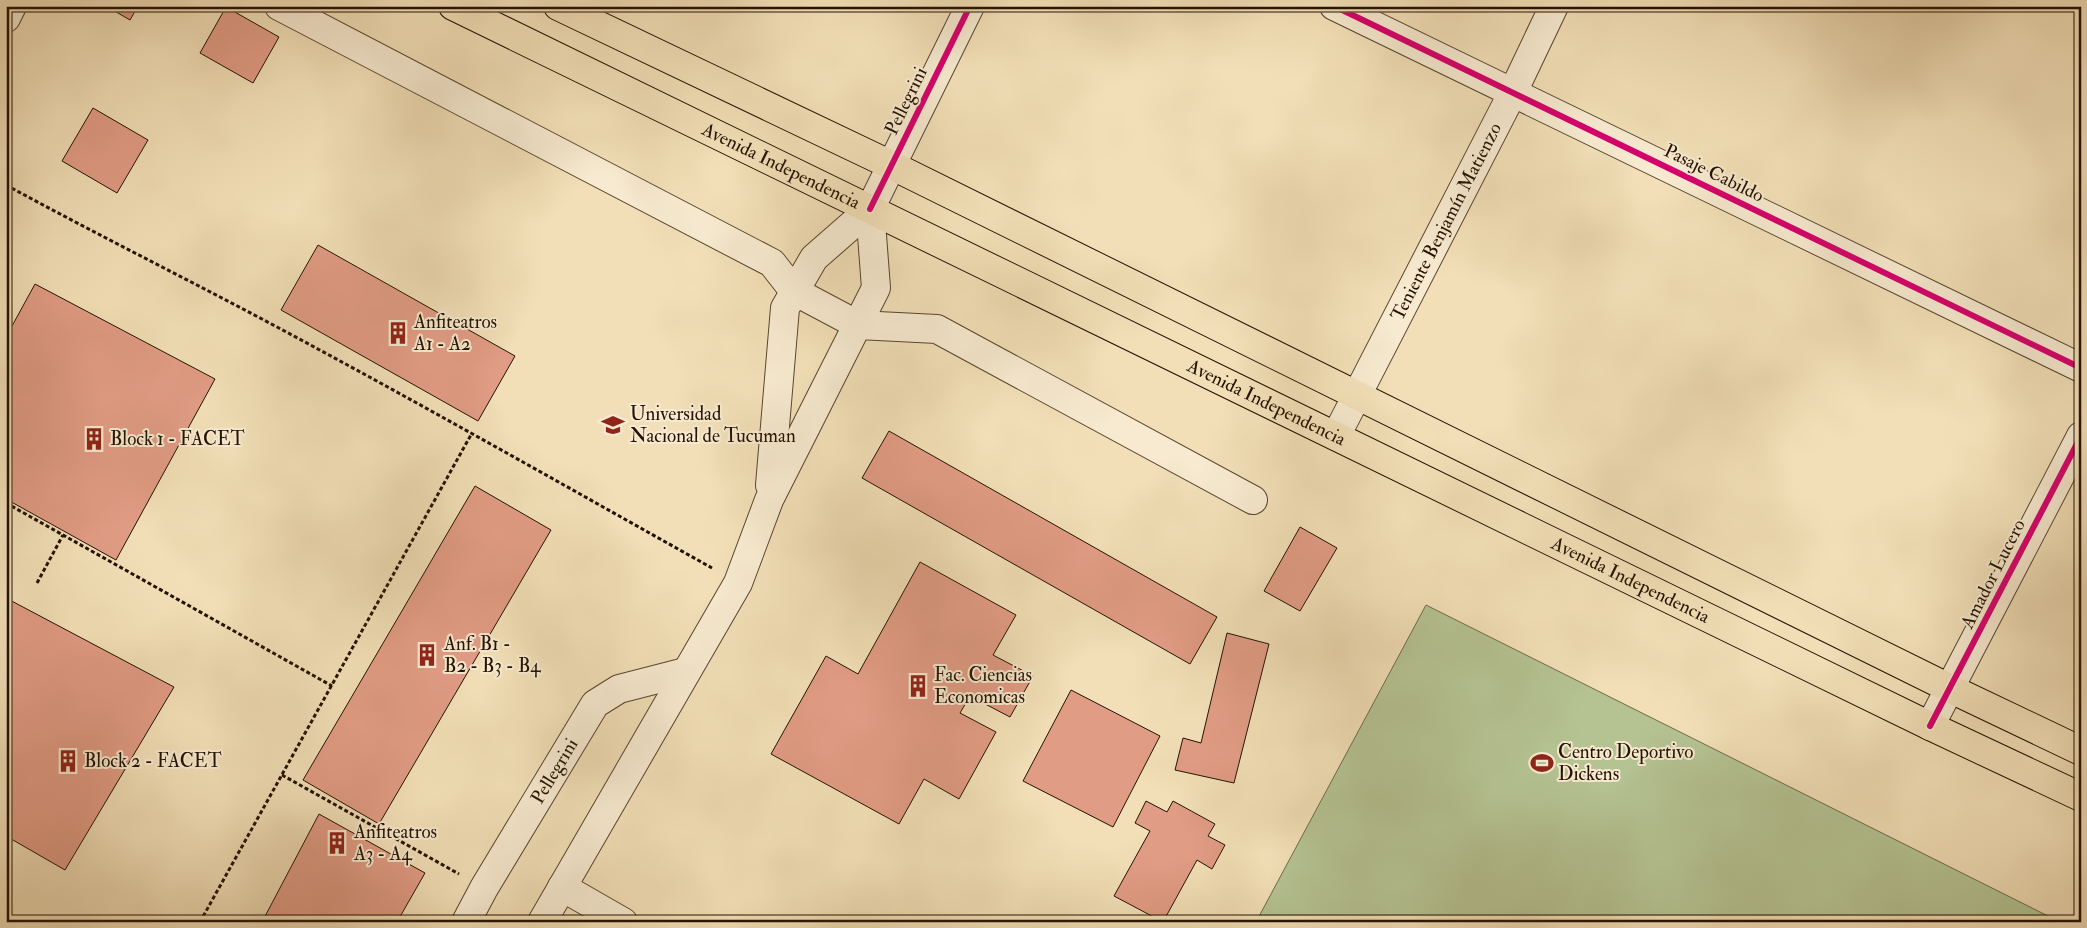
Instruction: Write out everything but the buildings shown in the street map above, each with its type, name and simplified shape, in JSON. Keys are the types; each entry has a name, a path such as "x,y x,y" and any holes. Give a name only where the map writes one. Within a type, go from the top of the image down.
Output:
{"main road":[{"name":"Avenida Independencia","path":"453,6 2081,798"},
{"path":"558,6 891,165 1951,689 2081,751"}],"street":[{"path":"6,18 12,6"},
{"path":"279,6 772,263 794,292 858,325 937,329 1253,500"},
{"name":"Pellegrini","path":"769,500 785,308 814,258 870,209 970,6"},
{"name":"Pasaje Cabildo","path":"1334,6 2081,368"},
{"name":"Teniente Benjamín Matienzo","path":"1336,436 1513,92 1554,6"},
{"name":"Pellegrini","path":"542,922 738,582 769,500 876,288 870,209"},
{"name":"Amador Lucero","path":"1930,726 1951,689 2081,436"},
{"name":"Pellegrini","path":"466,922 484,888 595,704 619,689 685,672"},
{"path":"562,887 623,922"}],"path":[{"path":"6,184 82,226 277,327 472,433 738,582"},
{"path":"200,922 472,433"},
{"path":"6,502 332,686"},
{"path":"37,583 62,535"},
{"path":"282,776 484,888"}],"green space":[{"name":"Centro Deportivo Dickens","path":"1426,605 2060,922 1256,922"}],"cycle path":[{"path":"870,209 970,6"},
{"path":"1334,6 2081,368"},
{"path":"1930,726 2081,436"}],"place":[{"name":"Anfiteatros A1 - A2","path":"398,333"},
{"name":"Universidad Nacional de Tucuman","path":"613,425"},
{"name":"Block 1 - FACET","path":"94,439"},
{"name":"Anf. B1 - B2 - B3 - B4","path":"427,655"},
{"name":"Fac. Ciencias Economicas","path":"918,686"},
{"name":"Block 2 - FACET","path":"68,761"},
{"name":"Centro Deportivo Dickens","path":"1542,763"},
{"name":"Anfiteatros A3 - A4","path":"337,843"}]}
